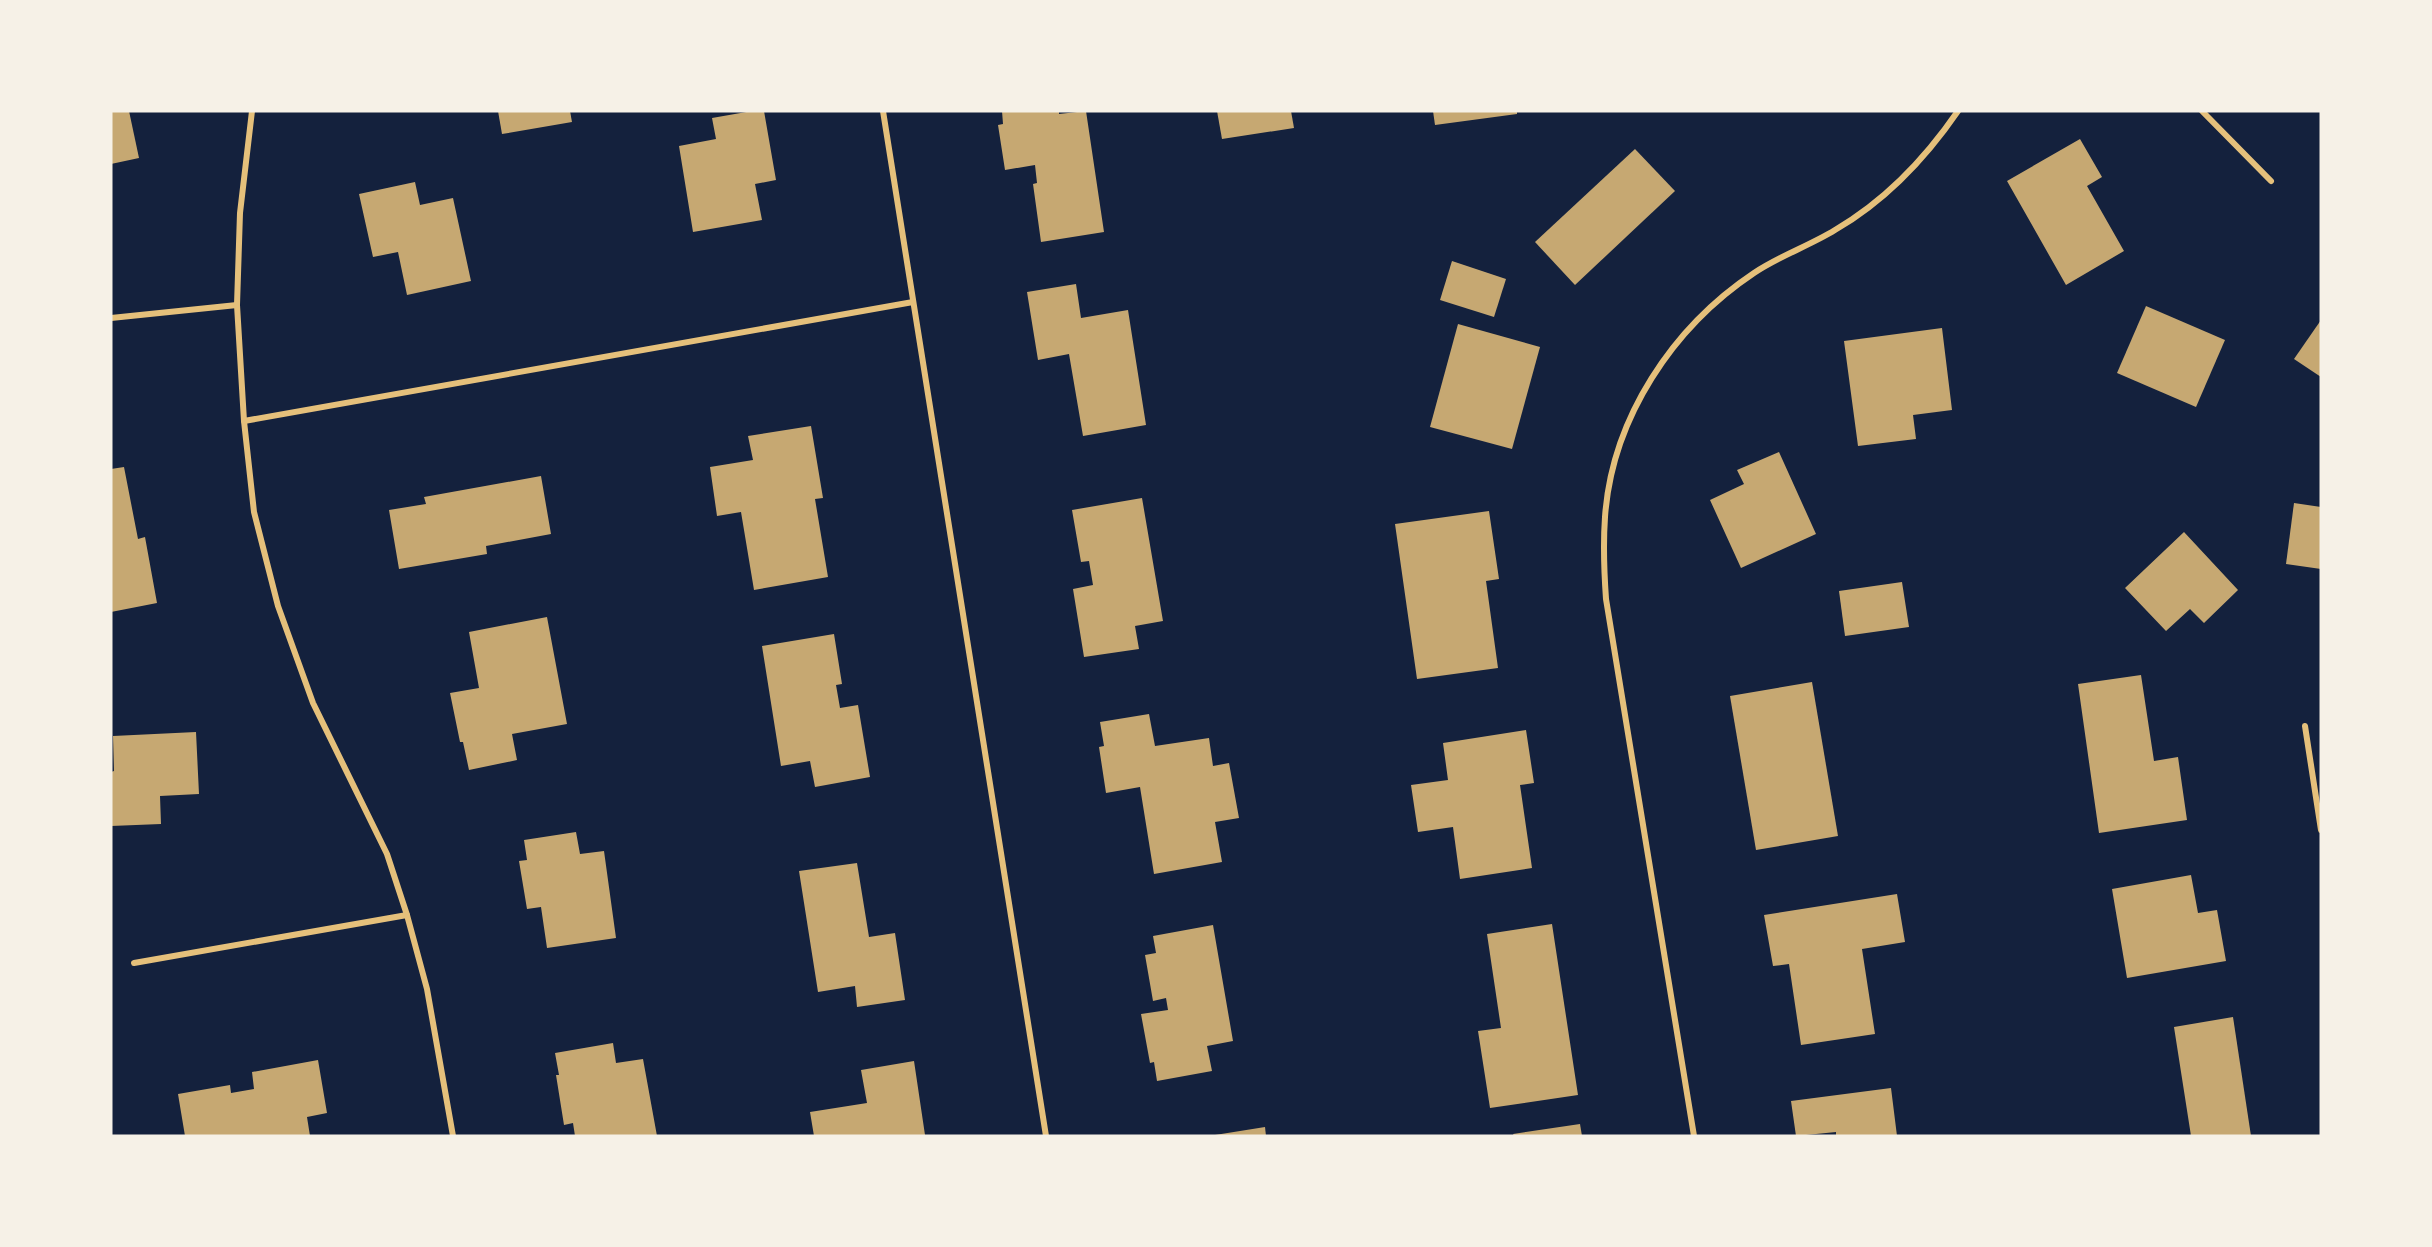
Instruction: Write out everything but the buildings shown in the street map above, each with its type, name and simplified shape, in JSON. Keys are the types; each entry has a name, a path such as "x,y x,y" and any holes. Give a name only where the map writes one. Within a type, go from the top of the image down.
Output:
{"street":[{"path":"252,111 240,213 237,305 244,421 254,512 278,606 313,703 387,854 407,915 427,989 453,1136"},
{"path":"883,111 1046,1136"},
{"path":"1694,1136 1606,599 1603,557 1604,525 1612,474 1624,434 1642,396 1664,359 1691,326 1721,297 1756,272 1835,230 1874,204 1909,173 1940,137 1958,111"},
{"path":"2202,111 2271,181"},
{"path":"244,421 913,302"},
{"path":"111,318 237,305"},
{"path":"2305,726 2321,830"},
{"path":"134,963 407,915"}]}
